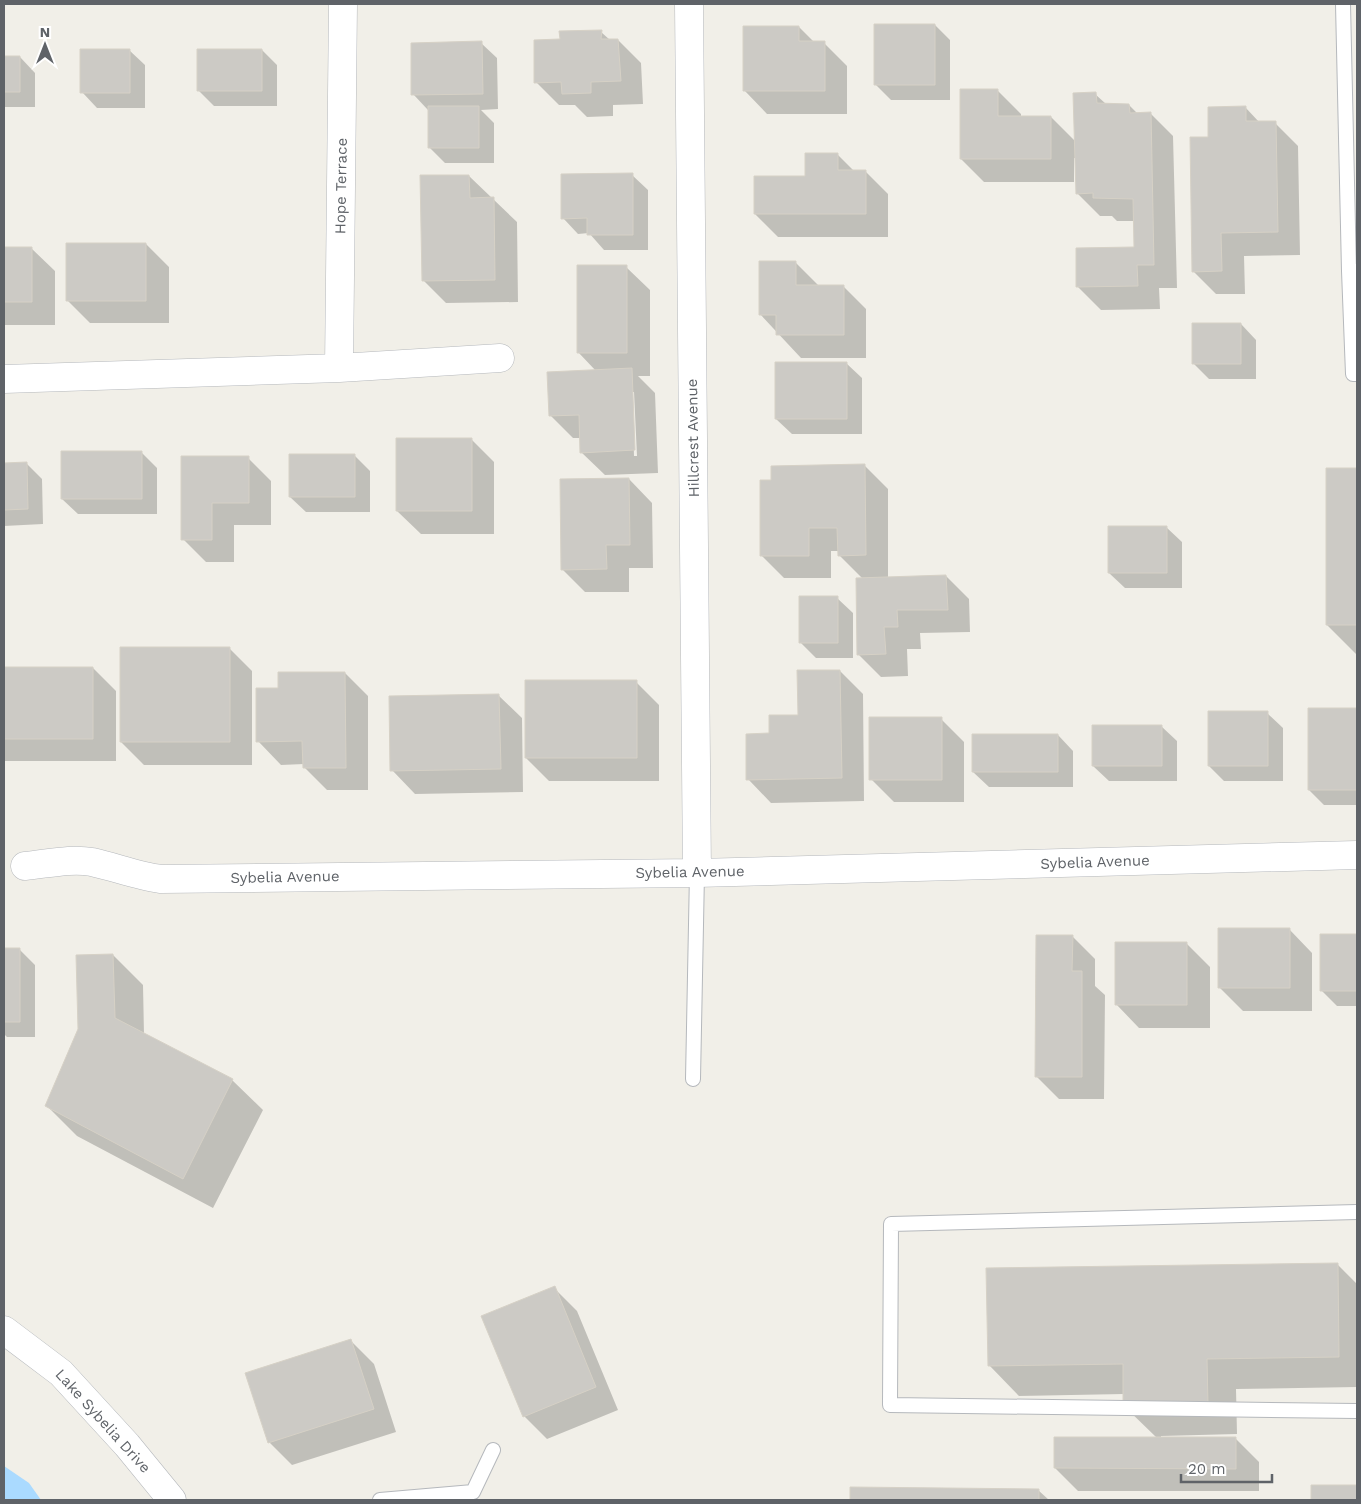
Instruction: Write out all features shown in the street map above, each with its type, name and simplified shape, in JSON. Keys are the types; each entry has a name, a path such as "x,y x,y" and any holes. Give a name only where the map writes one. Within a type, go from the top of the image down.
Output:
{"street":[{"name":"Hope Terrace","path":"339,368 343,4"},
{"name":"Hillcrest Avenue","path":"689,4 697,873"},
{"path":"4,379 339,368 500,358"},
{"name":"Sybelia Avenue","path":"25,866 79,860 161,879 697,873 1357,855"},
{"name":"Lake Sybelia Drive","path":"4,1330 61,1373 127,1445 172,1500"}],"lane":[{"path":"1343,4 1352,191 1353,374 1357,374"},
{"path":"693,1079 697,873"},
{"path":"1357,1212 891,1224 890,1405 1357,1411"},
{"path":"380,1500 473,1492 493,1450"}],"water":[{"path":"4,1466 29,1483 41,1500 4,1500"}],"building":[{"path":"874,24 935,24 935,85 874,85"},
{"path":"743,26 799,26 799,41 825,41 825,91 743,91"},
{"path":"602,30 601,39 618,39 621,81 591,82 591,93 562,94 561,82 534,83 534,40 560,39 559,31"},
{"path":"482,41 483,94 411,95 411,43"},
{"path":"80,49 130,49 130,93 80,93"},
{"path":"197,49 262,49 262,91 197,91"},
{"path":"4,56 20,56 20,92 4,92"},
{"path":"960,89 998,89 998,116 1051,116 1051,159 960,159"},
{"path":"1096,92 1097,103 1129,104 1130,113 1151,112 1154,265 1137,265 1138,286 1076,287 1076,248 1134,247 1133,199 1093,198 1093,193 1076,194 1073,93"},
{"path":"428,106 479,106 479,148 428,148"},
{"path":"1246,106 1246,121 1276,121 1278,232 1221,233 1222,271 1192,272 1190,137 1208,137 1208,107"},
{"path":"805,153 838,153 838,170 866,170 866,214 754,214 754,176 805,176"},
{"path":"633,173 633,235 587,235 587,218 561,219 561,174"},
{"path":"420,175 469,175 470,198 494,197 495,280 422,281"},
{"path":"66,243 146,243 146,301 66,301"},
{"path":"4,247 32,247 32,302 4,302"},
{"path":"759,261 796,261 796,285 844,285 844,335 776,335 776,315 759,315"},
{"path":"577,265 627,265 627,353 577,353"},
{"path":"1192,323 1241,323 1241,364 1192,364"},
{"path":"775,362 847,362 847,419 775,419"},
{"path":"632,368 635,450 580,453 579,415 549,416 547,372"},
{"path":"396,438 472,438 472,511 396,511"},
{"path":"61,451 142,451 142,499 61,499"},
{"path":"289,454 355,454 355,497 289,497"},
{"path":"181,456 249,456 249,503 212,503 212,540 181,540"},
{"path":"27,462 28,509 4,510 4,463"},
{"path":"865,464 866,555 838,556 837,528 809,528 809,556 760,556 760,480 771,480 771,466"},
{"path":"1326,468 1357,468 1357,625 1326,625"},
{"path":"629,478 630,545 606,545 607,569 561,570 560,479"},
{"path":"1108,526 1167,526 1167,573 1108,573"},
{"path":"946,575 948,610 897,610 898,627 884,627 886,654 857,655 856,578"},
{"path":"799,596 838,596 838,643 799,643"},
{"path":"120,647 230,647 230,742 120,742"},
{"path":"4,667 93,667 93,739 4,739"},
{"path":"797,670 840,670 842,778 746,780 746,734 769,733 769,715 798,715"},
{"path":"278,672 345,672 346,768 303,768 302,741 256,742 256,688 278,688"},
{"path":"525,680 637,680 637,758 525,758"},
{"path":"499,694 501,769 390,771 389,696"},
{"path":"1308,708 1357,708 1357,790 1308,790"},
{"path":"1208,711 1268,711 1268,766 1208,766"},
{"path":"869,717 942,717 942,780 869,780"},
{"path":"1092,725 1162,725 1162,766 1092,766"},
{"path":"972,734 1058,734 1058,772 972,772"},
{"path":"1218,928 1290,928 1290,988 1218,988"},
{"path":"1320,934 1357,934 1357,991 1320,991"},
{"path":"1036,935 1073,935 1072,971 1082,971 1082,1077 1035,1077"},
{"path":"1115,942 1187,942 1187,1005 1115,1005"},
{"path":"4,948 20,948 20,1022 4,1022"},
{"path":"113,954 115,1018 233,1079 183,1179 45,1106 78,1029 76,955"},
{"path":"1338,1263 1339,1357 1207,1359 1208,1405 1123,1406 1123,1364 988,1366 986,1268"},
{"path":"555,1286 596,1387 523,1417 481,1316"},
{"path":"351,1339 374,1409 268,1443 245,1373"},
{"path":"1054,1437 1236,1437 1236,1469 1054,1468"},
{"path":"1311,1485 1357,1485 1357,1500 1311,1500"},
{"path":"850,1487 1039,1489 1039,1500 850,1500"}]}
